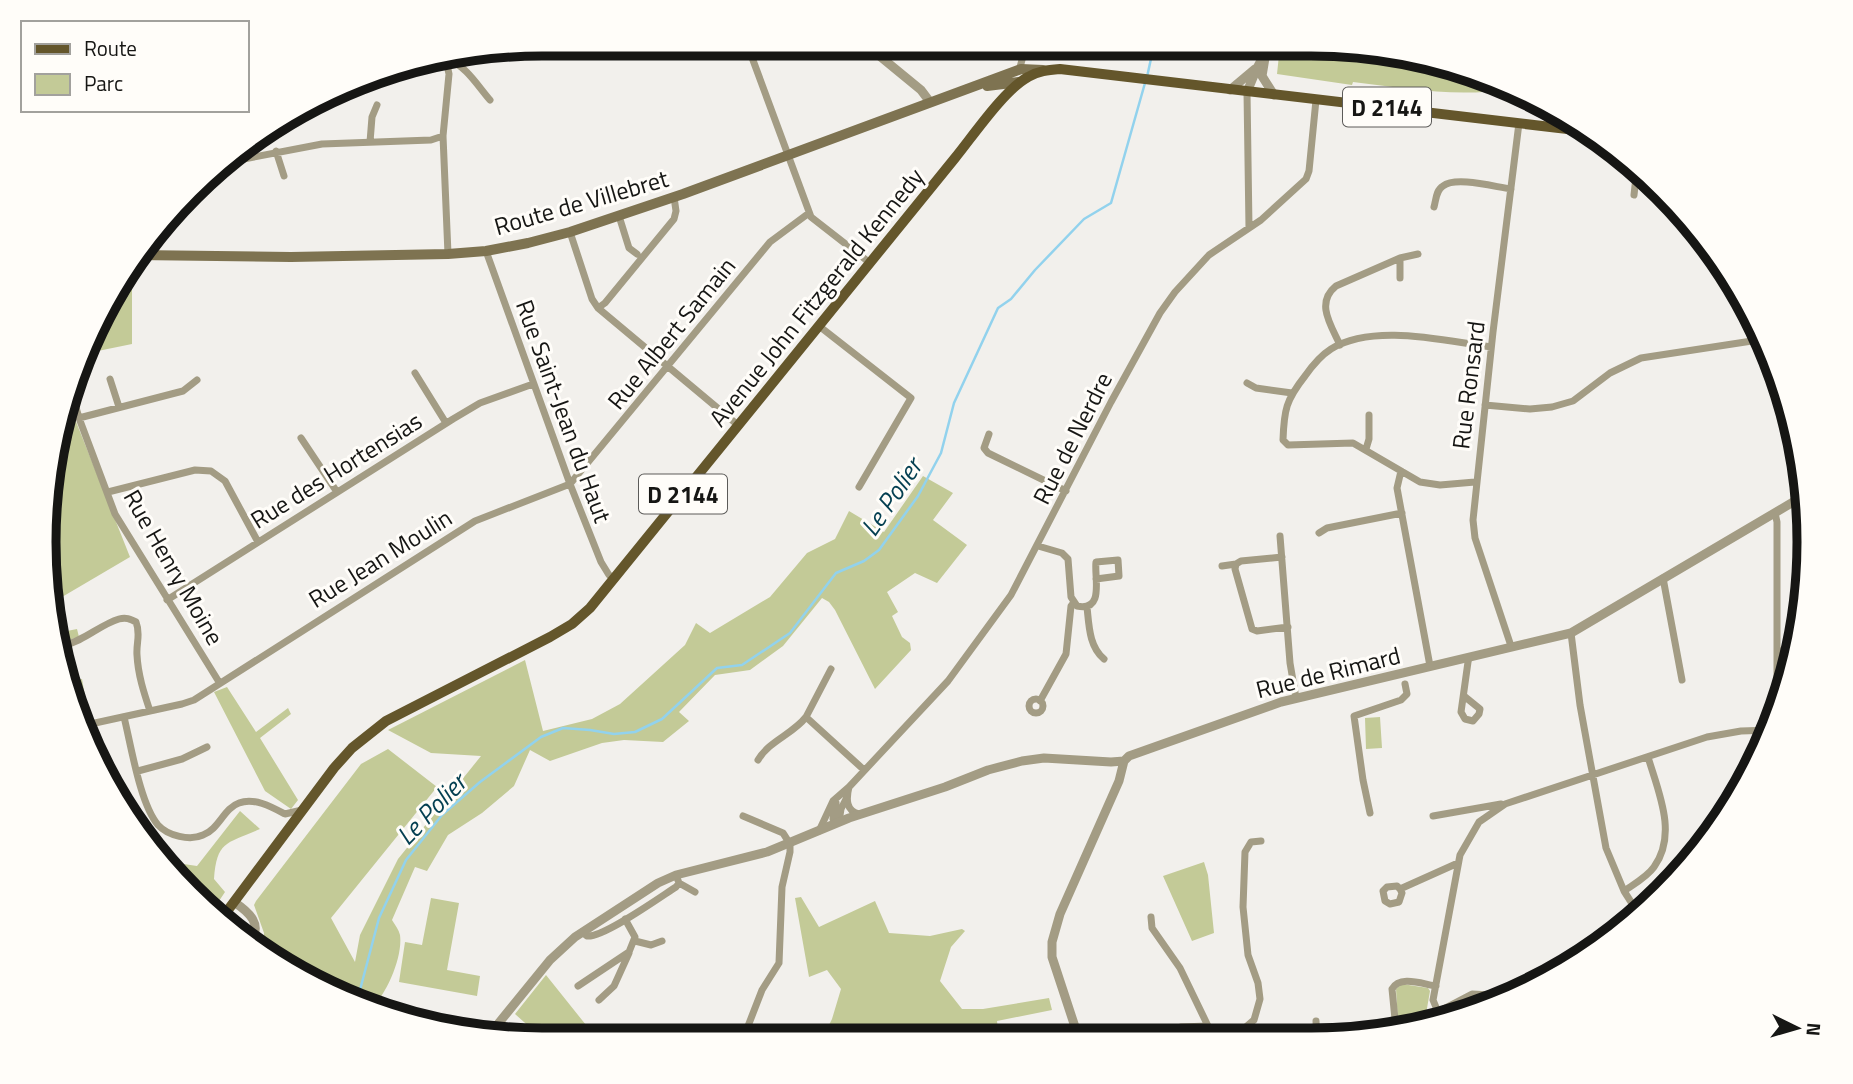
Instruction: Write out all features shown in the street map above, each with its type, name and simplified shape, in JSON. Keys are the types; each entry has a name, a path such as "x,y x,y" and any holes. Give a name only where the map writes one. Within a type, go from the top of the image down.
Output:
{"main road":[{"path":"976,87 1021,69 1044,70"},
{"name":"Avenue John Fitzgerald Kennedy","path":"227,911 334,768 372,731 399,714 561,631 590,608 1019,82 1044,70 1060,69 1566,129"},
{"path":"976,87 1019,82"},
{"path":"990,86 1000,103"},
{"name":"Route de Villebret","path":"150,255 291,257 486,251 570,232 619,216 976,87"}],"street":[{"path":"751,56 811,217 870,263"},
{"path":"880,56 921,90 930,102"},
{"path":"1005,83 1021,69 1023,56"},
{"path":"1248,228 1247,92 1265,56"},
{"path":"458,63 490,100"},
{"path":"448,65 443,136 448,254"},
{"path":"1230,90 1259,72"},
{"path":"1259,72 1274,96"},
{"name":"Rue de Nerdre","path":"839,822 843,797 849,787 948,681 1018,584 1160,313 1195,267 1261,220 1306,179 1316,100"},
{"path":"370,142 372,117 377,105"},
{"name":"Rue Ronsard","path":"1511,646 1475,538 1473,520 1475,482 1519,123"},
{"path":"243,158 322,144 432,141 443,136"},
{"path":"276,151 284,176"},
{"path":"1634,195 1636,181"},
{"path":"1434,207 1437,193 1443,186 1454,182 1511,189"},
{"path":"598,308 674,219 674,197"},
{"name":"Rue Albert Samain","path":"569,484 770,242 809,213"},
{"path":"619,216 629,248 637,254"},
{"path":"570,232 592,299 598,308 739,426"},
{"name":"Rue Saint-Jean du Haut","path":"486,251 569,484 601,562 615,579"},
{"path":"1340,345 1325,310 1330,291 1401,258 1418,254"},
{"path":"1400,278 1401,258"},
{"path":"819,326 911,398 859,487"},
{"path":"1475,482 1430,485 1353,443 1293,446 1285,444 1283,416 1292,393 1321,357 1355,339 1385,336 1491,346"},
{"path":"1485,405 1530,409 1552,407 1573,401 1610,373 1641,358 1754,342"},
{"path":"415,373 446,423"},
{"path":"110,379 119,407"},
{"path":"79,418 183,391 197,380"},
{"path":"1247,383 1256,388 1292,393"},
{"name":"Rue des Hortensias","path":"167,600 446,423 480,404 533,384"},
{"name":"Rue Henry Moine","path":"76,407 116,514 219,682"},
{"path":"1366,449 1369,439 1369,415"},
{"path":"989,433 984,443 988,453 1066,491"},
{"path":"301,438 337,492"},
{"path":"107,492 195,470 211,471 225,481 258,542"},
{"path":"1401,471 1397,488 1430,666"},
{"name":"Rue Jean Moulin","path":"91,723 194,700 475,521 569,484"},
{"name":"Rue de Rimard","path":"497,1026 550,960 582,932 658,883 767,852 860,814 988,770 1044,758 1124,761 1231,719 1296,698 1571,633 1795,501"},
{"path":"1319,533 1327,528 1402,513"},
{"path":"1775,513 1777,677"},
{"path":"1280,536 1290,663 1296,698"},
{"path":"1038,546 1062,554 1068,559 1071,597 1077,606 1092,605 1097,596 1096,579"},
{"path":"1222,566 1241,561 1282,557"},
{"path":"1236,564 1234,569 1252,629 1257,631 1288,627"},
{"path":"1663,578 1682,680"},
{"path":"1040,701 1066,654 1071,606 1074,603"},
{"path":"1087,607 1092,642 1097,654 1104,659"},
{"path":"67,645 81,641 119,619 128,618 136,622 139,631 136,653 138,671 150,711"},
{"path":"1571,633 1592,776 1606,848 1624,891 1633,905"},
{"path":"1778,651 1784,651"},
{"path":"1464,696 1469,657"},
{"path":"758,760 764,751 799,726 831,669"},
{"path":"1370,813 1354,716 1401,700 1407,694 1405,684"},
{"path":"124,717 150,812 159,826 180,836 193,838 211,831 235,804 242,802 263,804 285,814 303,810"},
{"path":"806,717 863,769"},
{"path":"1433,816 1505,804 1725,733 1759,730"},
{"path":"138,771 182,759 207,747"},
{"path":"1624,891 1653,868 1664,840 1663,807 1648,757"},
{"path":"1075,1028 1052,957 1052,942 1060,914 1119,781 1124,761"},
{"path":"819,831 831,805 843,797 852,811 860,814"},
{"path":"1438,1011 1433,1000 1458,863 1464,846 1479,822 1505,804"},
{"path":"1466,810 1479,822"},
{"path":"743,816 783,833 790,844 782,887 779,963 762,990 747,1028"},
{"path":"1244,1028 1254,1020 1260,999 1258,983 1248,955 1243,907 1245,852 1251,842 1261,841"},
{"path":"1400,889 1458,863"},
{"path":"582,932 593,937 676,887 678,879 695,892"},
{"path":"234,902 254,919 257,927 254,934"},
{"path":"1151,917 1152,928 1185,976 1210,1028"},
{"path":"599,1000 614,986 635,941 633,931 625,919"},
{"path":"635,941 651,945 662,941"},
{"path":"578,986 629,952"},
{"path":"1395,1021 1392,989 1394,984 1402,981 1436,986"},
{"path":"1443,1009 1472,994 1487,995"},
{"path":"1316,1021 1316,1028"},
{"path":"1181,1027 1208,1026"}],"green space":[{"path":"1279,56 1343,57 1406,65 1493,92 1431,91 1353,82 1352,85 1277,74"},
{"path":"132,282 132,344 95,352"},
{"path":"73,415 130,557 62,597 67,631 77,629 79,637 66,641 65,637 56,542 60,479"},
{"path":"923,476 953,493 933,520 967,545 937,583 915,573 887,592 898,612 892,616 902,637 910,643 911,650 875,689 835,610 822,598 783,646 750,670 715,675 679,712 689,721 663,742 624,740 602,743 550,761 530,750 514,786 482,813 448,835 427,871 415,867 392,920 400,935 399,953 393,974 379,999 327,978 262,939 264,933 254,905 256,901 361,764 388,749 437,787 331,918 355,962 360,935 398,859 481,756 431,753 388,730 525,660 543,731 592,719 620,704 685,645 696,623 710,633 770,597 807,553 835,539 849,511 884,532"},
{"path":"82,679 88,715 77,680"},
{"path":"227,687 256,732 288,708 291,714 260,738 298,800 291,809 265,791 214,692"},
{"path":"1380,717 1382,748 1366,749 1365,718"},
{"path":"240,811 260,829 232,841 221,850 214,879 225,892 218,903 178,863 197,866"},
{"path":"1204,862 1208,875 1214,933 1192,941 1163,876"},
{"path":"801,897 819,927 875,901 889,933 930,936 962,929 965,931 951,947 940,981 962,1009 983,1009 1049,998 1052,1010 997,1021 998,1028 828,1028 841,989 827,970 809,977 795,898"},
{"path":"431,898 459,903 447,970 480,976 477,996 399,982 405,942 422,945"},
{"path":"546,975 586,1025 585,1028 530,1028 515,1014"},
{"path":"1402,984 1428,988 1430,991 1426,1014 1398,1020 1396,989"}],"waterway":[{"name":"Le Polier","path":"1147,77 1152,56"},
{"name":"Le Polier","path":"359,992 379,918 406,860 442,815 480,782 541,737 563,728 614,734 635,732 662,719 717,668 742,665 790,633 836,573 864,561 879,550 918,496 941,453 954,403 998,308 1011,299 1084,219 1111,203 1145,83"}]}
